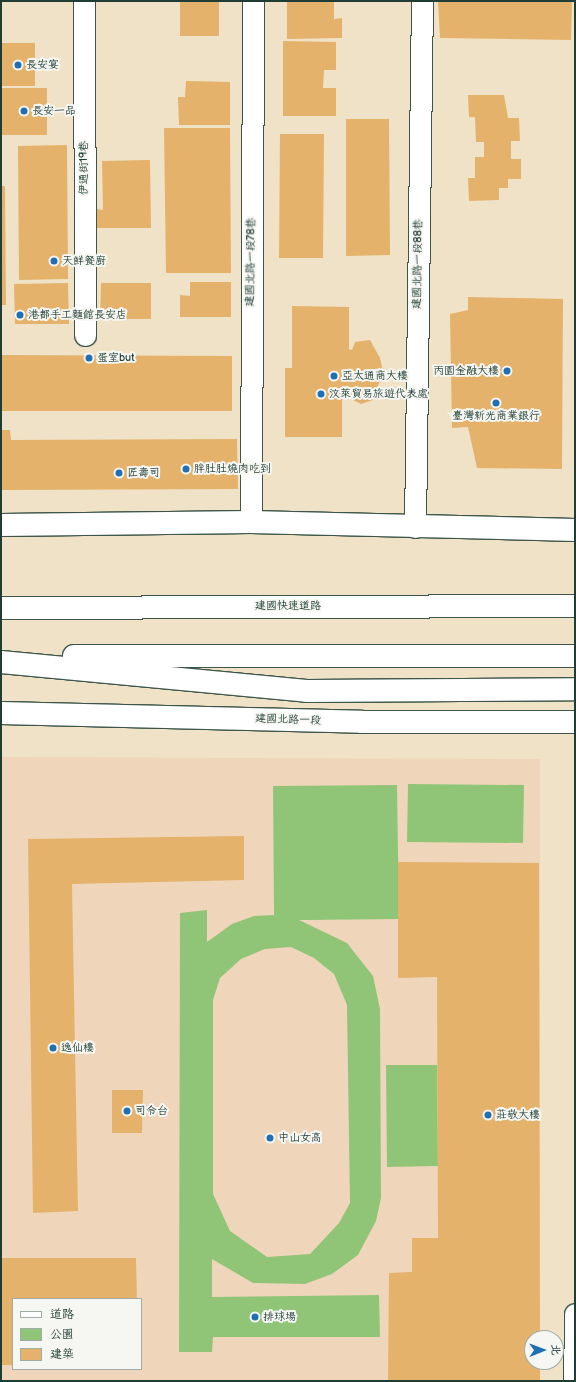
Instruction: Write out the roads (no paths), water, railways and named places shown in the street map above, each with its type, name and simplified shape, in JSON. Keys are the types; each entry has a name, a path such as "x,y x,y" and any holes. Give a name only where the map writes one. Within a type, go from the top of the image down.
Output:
{"main road":[{"path":"1,525 251,522 575,530"},
{"name":"建國快速道路","path":"1,608 575,606"},
{"path":"1,656 575,656"},
{"path":"1,662 306,691 575,689"},
{"name":"建國北路一段","path":"1,713 362,722 575,722"}],"street":[{"name":"伊通街19巷","path":"84,1 85,336"},
{"name":"建國北路一段78巷","path":"251,522 253,1"},
{"name":"建國北路一段88巷","path":"415,527 422,1"},
{"path":"574,1381 575,1314"}],"place":[{"name":"長安宴","path":"18,65"},
{"name":"長安一品","path":"24,111"},
{"name":"天鮮餐廚","path":"54,261"},
{"name":"港都手工麵館長安店","path":"20,315"},
{"name":"蛋室but","path":"89,358"},
{"name":"丙園金融大樓","path":"507,371"},
{"name":"亞太通商大樓","path":"334,376"},
{"name":"汶萊貿易旅遊代表處","path":"321,394"},
{"name":"臺灣新光商業銀行","path":"496,403"},
{"name":"胖肚肚燒肉吃到","path":"186,469"},
{"name":"匠壽司","path":"119,473"},
{"name":"逸仙樓","path":"53,1048"},
{"name":"司令台","path":"127,1111"},
{"name":"莊敬大樓","path":"488,1115"},
{"name":"中山女高","path":"270,1138"},
{"name":"排球場","path":"255,1317"}]}
